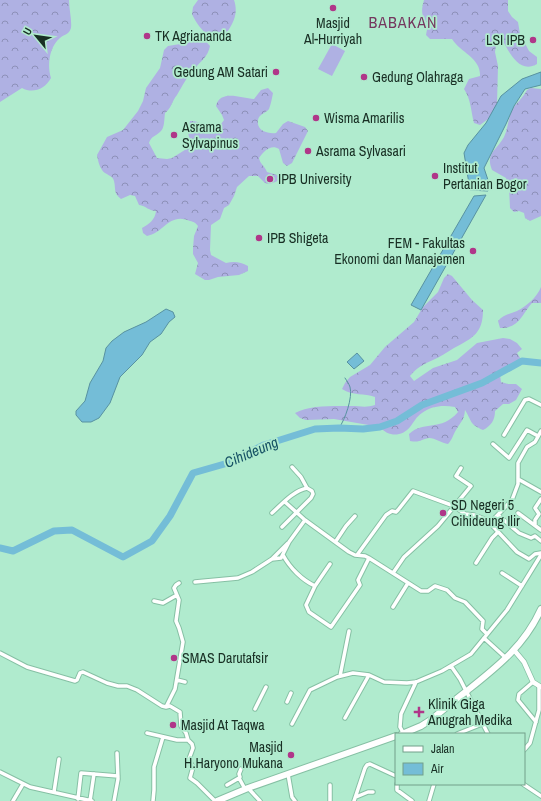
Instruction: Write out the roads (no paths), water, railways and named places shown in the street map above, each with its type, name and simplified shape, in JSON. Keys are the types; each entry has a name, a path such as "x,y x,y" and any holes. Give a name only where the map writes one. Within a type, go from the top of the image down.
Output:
{"highway":[{"path":"405,733 421,726 496,668 530,631 539,617 541,609"},
{"path":"216,801 247,788 395,736"}],"main road":[{"path":"514,650 524,662 533,682 540,687"}],"street":[{"path":"504,435 525,400 529,399 541,405"},
{"path":"493,444 509,458 527,430 538,436"},
{"path":"490,523 512,500 518,484 518,463 527,447 535,442 541,431"},
{"path":"282,527 313,496 312,492 307,488 301,477 292,467"},
{"path":"394,573 404,557 438,526 471,486 456,476 461,468"},
{"path":"518,479 541,492"},
{"path":"272,514 293,494 307,488"},
{"path":"356,555 386,515 389,512 396,512 413,491 454,506 465,514 474,515 490,523 514,549 529,559 536,554 541,554"},
{"path":"535,525 535,520 539,514 535,508 541,499"},
{"path":"285,502 323,534 356,555 369,558 421,591 428,591 435,586 447,590 455,598 465,602 483,621 482,629 486,636 506,658"},
{"path":"518,513 541,530"},
{"path":"498,515 519,533 531,538 535,536 541,541"},
{"path":"336,541 355,516"},
{"path":"195,582 238,578 252,572 272,559 289,542 305,520"},
{"path":"476,563 492,538 498,532"},
{"path":"272,559 279,559 283,555 289,542"},
{"path":"292,724 310,690 340,676 353,673 369,676 384,682 416,682 452,666 471,654 507,610 541,554"},
{"path":"283,555 291,567 305,581 315,586"},
{"path":"330,564 315,586 306,605 307,610 331,627 360,585 358,580 369,558"},
{"path":"502,573 522,586"},
{"path":"166,707 177,680 183,642 176,621 179,600 174,588 179,583"},
{"path":"393,607 408,583"},
{"path":"154,601 163,603 177,595"},
{"path":"340,676 349,631"},
{"path":"0,653 27,667 75,681 81,672 107,683 118,686 127,686 137,690 162,706 170,706 180,712 181,726 194,750 189,759 193,767 190,778 216,801"},
{"path":"452,666 487,733"},
{"path":"345,718 369,676"},
{"path":"177,680 184,682"},
{"path":"403,733 399,724 400,714 416,682"},
{"path":"533,682 520,692 518,700 536,722"},
{"path":"255,709 266,687"},
{"path":"525,749 530,743 536,722 540,704 540,687"},
{"path":"287,702 291,693"},
{"path":"460,733 482,724"},
{"path":"147,733 177,740 188,740"},
{"path":"153,801 154,767 163,737"},
{"path":"114,801 118,776 117,753"},
{"path":"54,792 59,759"},
{"path":"355,799 365,768 368,765 370,764 395,776"},
{"path":"241,769 239,778 260,801"},
{"path":"0,772 23,784 91,801 94,774"},
{"path":"78,798 80,774 118,776"},
{"path":"288,774 292,797 295,801"},
{"path":"227,785 239,778"},
{"path":"13,801 23,784"},
{"path":"330,785 330,801"},
{"path":"397,785 397,790 412,801"},
{"path":"429,801 434,785"},
{"path":"524,785 541,796"},
{"path":"355,799 368,792 373,792"}],"water":[{"path":"541,72 541,85 525,89 514,106 484,168 489,183 488,191 470,190 464,153 468,145 486,123 501,96 522,79"},
{"path":"486,195 421,310 411,305 474,196"},
{"path":"166,309 173,312 175,317 169,322 161,334 150,342 142,355 120,377 110,403 99,418 91,422 82,422 76,415 76,411 85,401 90,383 103,361 106,348 112,341 124,332 146,322"},
{"path":"357,353 364,361 354,369 347,362"}],"waterway":[{"name":"Cihideung","path":"0,548 13,551 54,531 72,530 123,557 152,541 170,516 193,473 228,463 264,445 315,429 363,429 380,427 397,421 422,405 482,383 522,361 541,363"},
{"path":"339,428 346,414 351,391 345,378"}],"place":[{"name":"Masjid Al-Hurriyah","path":"333,8"},
{"name":"TK Agriananda","path":"147,36"},
{"name":"LSI IPB","path":"533,40"},
{"name":"Gedung AM Satari","path":"276,72"},
{"name":"Gedung Olahraga","path":"364,77"},
{"name":"Wisma Amarilis","path":"316,118"},
{"name":"Asrama Sylvapinus","path":"174,135"},
{"name":"Asrama Sylvasari","path":"308,151"},
{"name":"Institut Pertanian Bogor","path":"435,176"},
{"name":"IPB University","path":"270,179"},
{"name":"IPB Shigeta","path":"259,238"},
{"name":"FEM - Fakultas Ekonomi dan Manajemen","path":"473,251"},
{"name":"SD Negeri 5 Cihideung Ilir","path":"443,513"},
{"name":"SMAS Darutafsir","path":"174,658"},
{"name":"Klinik Giga Anugrah Medika","path":"419,712"},
{"name":"Masjid At Taqwa","path":"173,725"},
{"name":"Masjid H.Haryono Mukana","path":"291,755"}],"district":[{"name":"BABAKAN","path":"403,22"}]}
